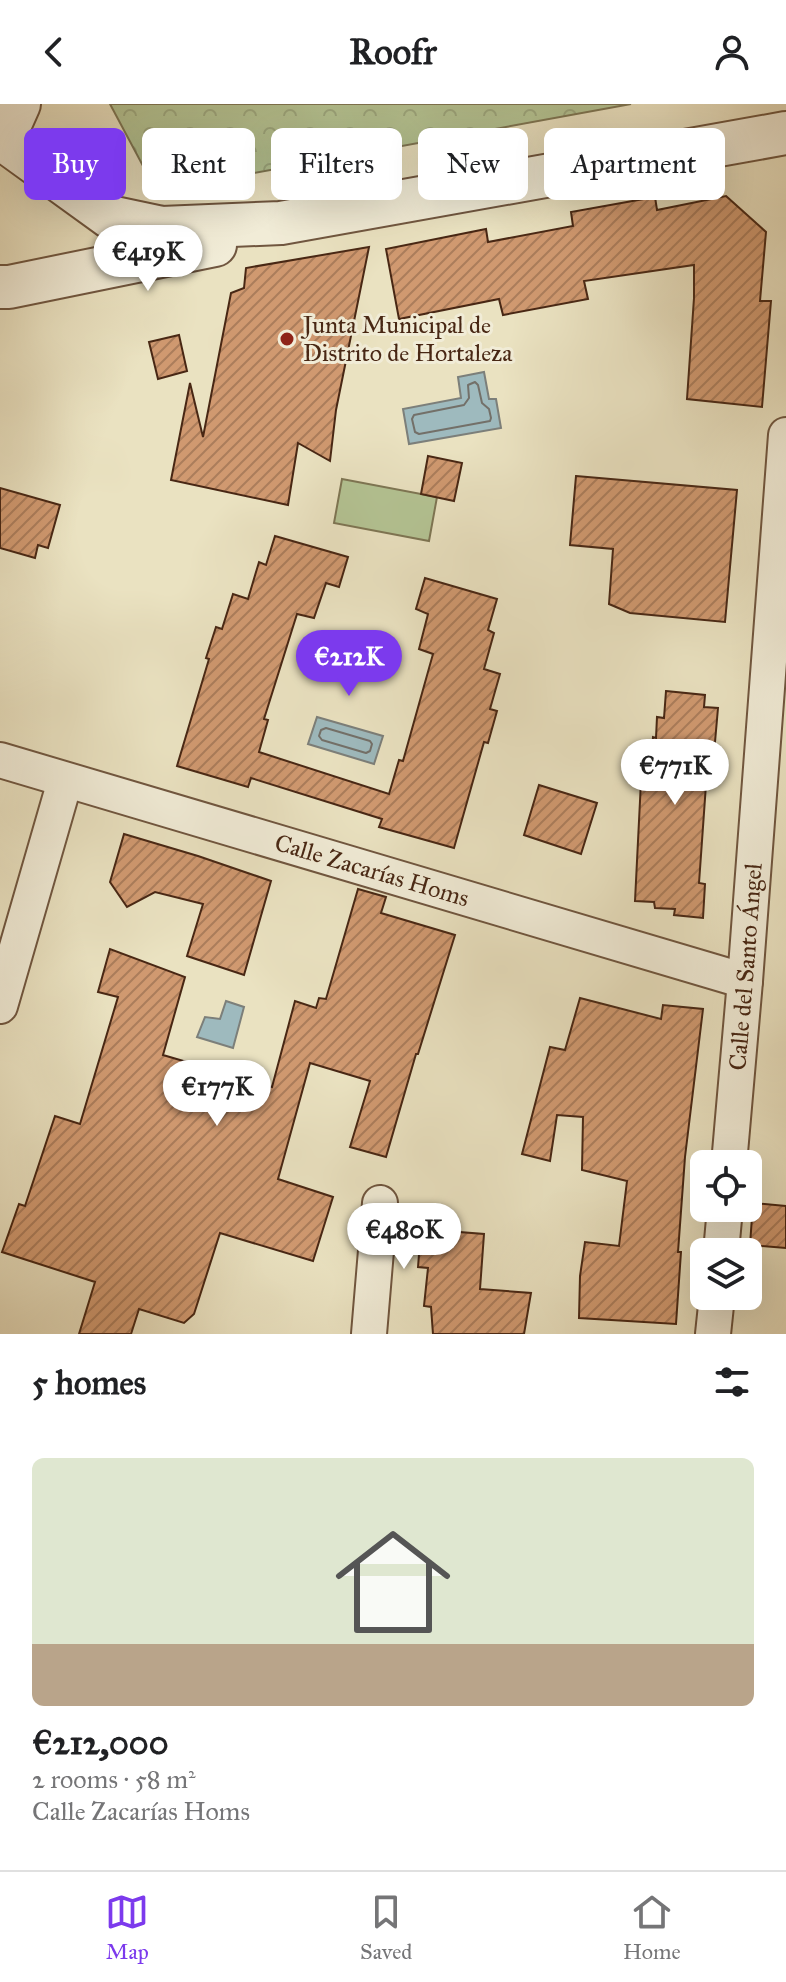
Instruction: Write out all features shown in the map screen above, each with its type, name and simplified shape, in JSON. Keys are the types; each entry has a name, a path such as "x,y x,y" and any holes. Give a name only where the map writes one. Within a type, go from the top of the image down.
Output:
{"street":[{"path":"7,137 110,217 162,228 281,223 786,133"},
{"path":"0,287 214,246 281,223"},
{"name":"Calle del Santo Ángel","path":"730,1150 777,684 786,435"},
{"name":"Calle Zacarías Homs","path":"0,760 745,981"},
{"path":"0,1006 65,781"},
{"path":"369,1334 380,1203"},
{"path":"713,1334 716,1310"}],"green space":[{"path":"110,104 631,104 500,128 418,128 418,143 402,146 402,128 271,128 271,170 255,173 255,128 142,128 142,164 126,134 126,128 123,128"},
{"path":"342,479 437,497 429,541 334,523"}],"water":[{"path":"484,372 489,399 496,399 501,428 409,444 403,409 461,398 458,377"},
{"path":"317,717 383,736 374,764 308,744"},
{"path":"226,1001 244,1007 233,1048 197,1037 205,1017 220,1019"}],"building":[{"path":"725,196 766,232 760,301 771,301 762,407 687,399 694,265 584,281 588,299 503,315 499,299 399,319 386,249 486,229 488,242 573,226 571,212 638,200 655,200 657,210 706,200 725,200"},
{"name":"Junta Municipal de Distrito de Hortaleza","path":"369,247 336,410 330,461 298,443 288,505 171,480 190,383 203,437 231,293 244,288 246,268"},
{"path":"179,335 187,371 158,379 149,342"},
{"path":"428,456 462,463 454,501 421,494"},
{"path":"576,476 737,490 725,622 630,613 609,604 613,549 570,545"},
{"path":"0,488 60,505 48,548 38,545 35,558 0,548"},
{"path":"275,536 348,557 339,587 326,583 314,618 297,614 264,719 268,720 259,752 389,794 399,760 403,761 433,654 419,649 428,614 416,609 425,578 497,599 488,630 494,633 484,669 500,674 490,709 497,711 488,743 484,742 454,848 379,827 382,819 251,778 248,787 177,766 216,627 222,629 233,594 248,599 259,562 266,565"},
{"path":"666,691 705,695 704,707 718,708 715,742 709,742 699,883 705,884 703,918 674,915 675,909 655,908 654,902 635,901 642,761 651,764 657,717 664,718"},
{"path":"539,785 597,803 581,854 524,835"},
{"path":"124,834 271,881 244,975 187,956 203,904 155,892 127,907 110,882"},
{"path":"358,889 386,897 381,913 455,935 386,1157 350,1147 370,1081 310,1063 278,1179 333,1197 313,1261 220,1233 194,1314 184,1323 139,1309 131,1334 79,1334 95,1282 2,1252 19,1204 25,1206 55,1116 80,1124 118,997 98,992 110,949 185,977 163,1055 272,1087 295,1001 316,1008 319,998 326,999"},
{"path":"580,998 661,1019 663,1005 703,1009 685,1157 676,1324 579,1318 585,1242 619,1246 627,1181 582,1170 583,1117 557,1115 550,1161 522,1154 550,1047 565,1050"},
{"path":"762,1204 786,1206 786,1248 762,1246 762,1238 750,1238 752,1222 762,1222"},
{"path":"421,1229 484,1234 480,1289 531,1293 524,1334 433,1334 431,1307 424,1306 428,1268 418,1267"}],"place":[{"name":"Junta Municipal de Distrito de Hortaleza","path":"287,339"}]}
